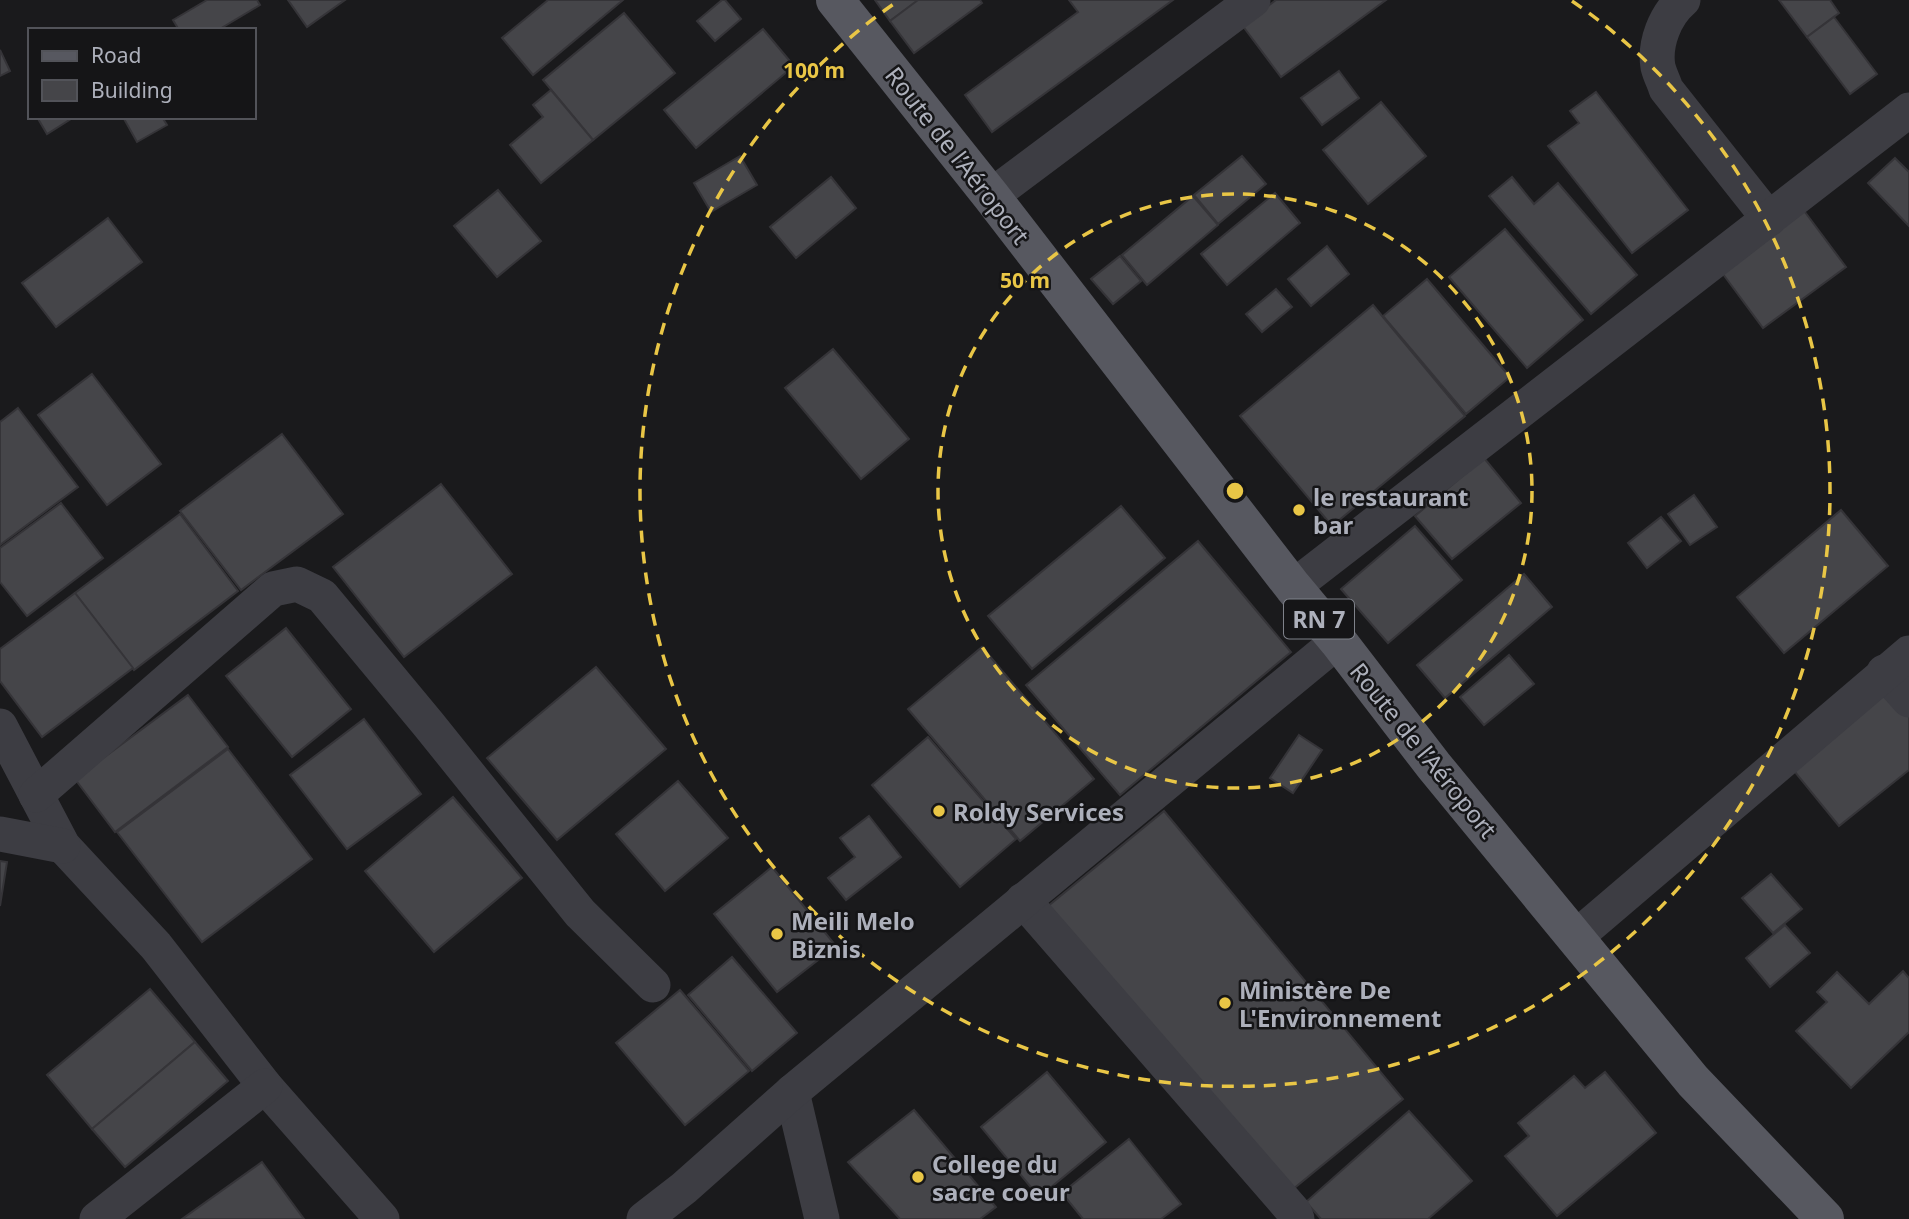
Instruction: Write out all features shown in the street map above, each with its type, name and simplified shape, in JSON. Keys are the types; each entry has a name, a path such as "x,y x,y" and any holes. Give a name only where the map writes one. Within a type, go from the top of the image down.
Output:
{"main road":[{"name":"Route de l’Aéroport","path":"835,0 991,196 1434,766 1693,1081 1825,1219"}],"street":[{"path":"991,196 1253,0"},
{"path":"1683,0 1665,23 1658,44 1658,67 1666,89 1769,219"},
{"path":"1293,587 1909,110"},
{"path":"36,795 273,589 297,583 322,596 580,913 653,985"},
{"path":"644,1219 684,1188 792,1092 1338,641"},
{"path":"1576,937 1897,663 1909,700"},
{"path":"0,726 63,846 156,946 265,1086 382,1219"},
{"path":"0,834 63,846"},
{"path":"1023,900 1294,1212 1297,1219"},
{"path":"97,1219 265,1086"},
{"path":"792,1092 822,1219"}],"building":[{"path":"207,0 257,0 260,5 221,28 178,28 173,20"},
{"path":"288,0 345,0 307,27"},
{"path":"548,0 623,0 533,75 502,38"},
{"path":"725,0 741,19 715,41 697,21"},
{"path":"875,0 919,0 890,21"},
{"path":"918,0 980,0 982,3 914,53 890,21"},
{"path":"1069,0 1173,0 992,132 965,95 1078,12"},
{"path":"1276,0 1386,0 1281,77 1242,25"},
{"path":"1779,0 1830,0 1839,13 1807,37"},
{"path":"624,13 675,73 593,140 543,80"},
{"path":"1834,17 1877,74 1850,94 1807,37"},
{"path":"763,29 794,66 696,148 664,110"},
{"path":"0,50 10,71 0,76"},
{"path":"1339,71 1359,98 1322,125 1301,98"},
{"path":"551,90 593,140 541,183 510,145 543,117 533,105"},
{"path":"1596,92 1688,210 1632,253 1548,146 1579,123 1570,111"},
{"path":"1381,102 1426,156 1368,204 1323,150"},
{"path":"38,119 71,119 47,134"},
{"path":"124,119 163,119 167,125 137,142"},
{"path":"740,156 757,185 711,212 694,183"},
{"path":"1242,156 1266,184 1218,224 1194,195"},
{"path":"1895,158 1909,172 1909,226 1868,183"},
{"path":"831,177 856,208 796,258 770,227"},
{"path":"1512,177 1534,204 1558,183 1637,275 1591,314 1489,196"},
{"path":"498,190 541,241 497,277 454,226"},
{"path":"1275,193 1300,223 1227,285 1201,254"},
{"path":"1193,196 1218,225 1147,285 1122,255"},
{"path":"1799,204 1846,267 1763,328 1717,266"},
{"path":"108,218 142,262 56,327 22,283"},
{"path":"1505,229 1583,320 1527,368 1449,277"},
{"path":"1327,246 1349,274 1311,306 1288,279"},
{"path":"1120,256 1141,281 1113,304 1091,279"},
{"path":"1427,279 1510,377 1466,414 1383,316"},
{"path":"1276,289 1292,307 1262,332 1246,314"},
{"path":"1373,305 1465,416 1332,526 1240,416"},
{"path":"833,349 909,439 861,479 785,388"},
{"path":"92,374 161,464 107,505 38,415"},
{"path":"18,408 78,487 0,545 0,422"},
{"path":"282,434 343,514 241,590 180,511"},
{"path":"1484,458 1521,503 1452,559 1415,516"},
{"path":"441,484 512,574 404,657 333,567"},
{"path":"1694,495 1717,527 1690,545 1668,514"},
{"path":"61,503 103,558 27,616 0,582 0,548"},
{"path":"1121,506 1165,558 1032,669 988,616"},
{"path":"1841,510 1888,566 1784,653 1737,597"},
{"path":"180,514 238,591 134,670 75,593"},
{"path":"1661,517 1681,541 1647,568 1628,543"},
{"path":"1415,526 1462,580 1388,643 1341,589"},
{"path":"1198,541 1291,652 1120,795 1026,685"},
{"path":"1524,574 1552,607 1445,698 1417,665"},
{"path":"75,593 133,668 42,737 0,681 0,649"},
{"path":"286,628 351,709 292,757 226,676"},
{"path":"982,647 1094,779 1020,841 908,709"},
{"path":"1509,655 1534,684 1484,725 1460,697"},
{"path":"596,667 666,749 557,840 487,758"},
{"path":"1895,682 1909,699 1909,770 1839,826 1790,766"},
{"path":"188,695 228,747 115,832 75,779"},
{"path":"364,719 421,794 347,849 290,775"},
{"path":"1299,735 1322,750 1293,793 1270,778"},
{"path":"928,737 1016,839 960,887 872,785"},
{"path":"228,749 312,859 202,942 117,832"},
{"path":"678,781 728,838 665,891 616,834"},
{"path":"453,797 522,878 434,952 365,871"},
{"name":"Ministère De L'Environnement","path":"1164,811 1403,1099 1287,1194 1047,907"},
{"path":"869,816 901,857 846,900 828,878 855,857 840,838"},
{"path":"0,861 7,862 0,906"},
{"path":"772,867 836,946 777,992 714,914"},
{"path":"1771,874 1802,909 1773,933 1742,898"},
{"path":"1785,925 1810,953 1770,987 1746,958"},
{"path":"732,957 797,1033 752,1071 688,995"},
{"path":"1903,971 1909,978 1909,1032 1851,1088 1796,1031 1827,1002 1817,992 1837,972 1869,1004"},
{"path":"150,989 195,1042 92,1129 47,1075"},
{"path":"680,990 749,1071 685,1125 616,1043"},
{"path":"195,1042 228,1081 125,1167 92,1129"},
{"path":"1047,1072 1106,1142 1039,1197 981,1127"},
{"path":"1605,1072 1656,1133 1557,1216 1505,1156 1529,1136 1518,1123 1574,1076 1585,1088"},
{"path":"914,1110 996,1207 980,1219 900,1219 848,1162"},
{"path":"1409,1111 1472,1181 1428,1219 1321,1219 1306,1202"},
{"path":"1129,1139 1181,1204 1161,1219 1083,1219 1062,1193"},
{"path":"262,1162 304,1219 182,1219"}],"place":[{"name":"le restaurant bar","path":"1299,510"},
{"name":"Roldy Services","path":"939,811"},
{"name":"Meili Melo Biznis","path":"777,934"},
{"name":"Ministère De L'Environnement","path":"1225,1003"},
{"name":"College du sacre coeur","path":"918,1177"}]}
